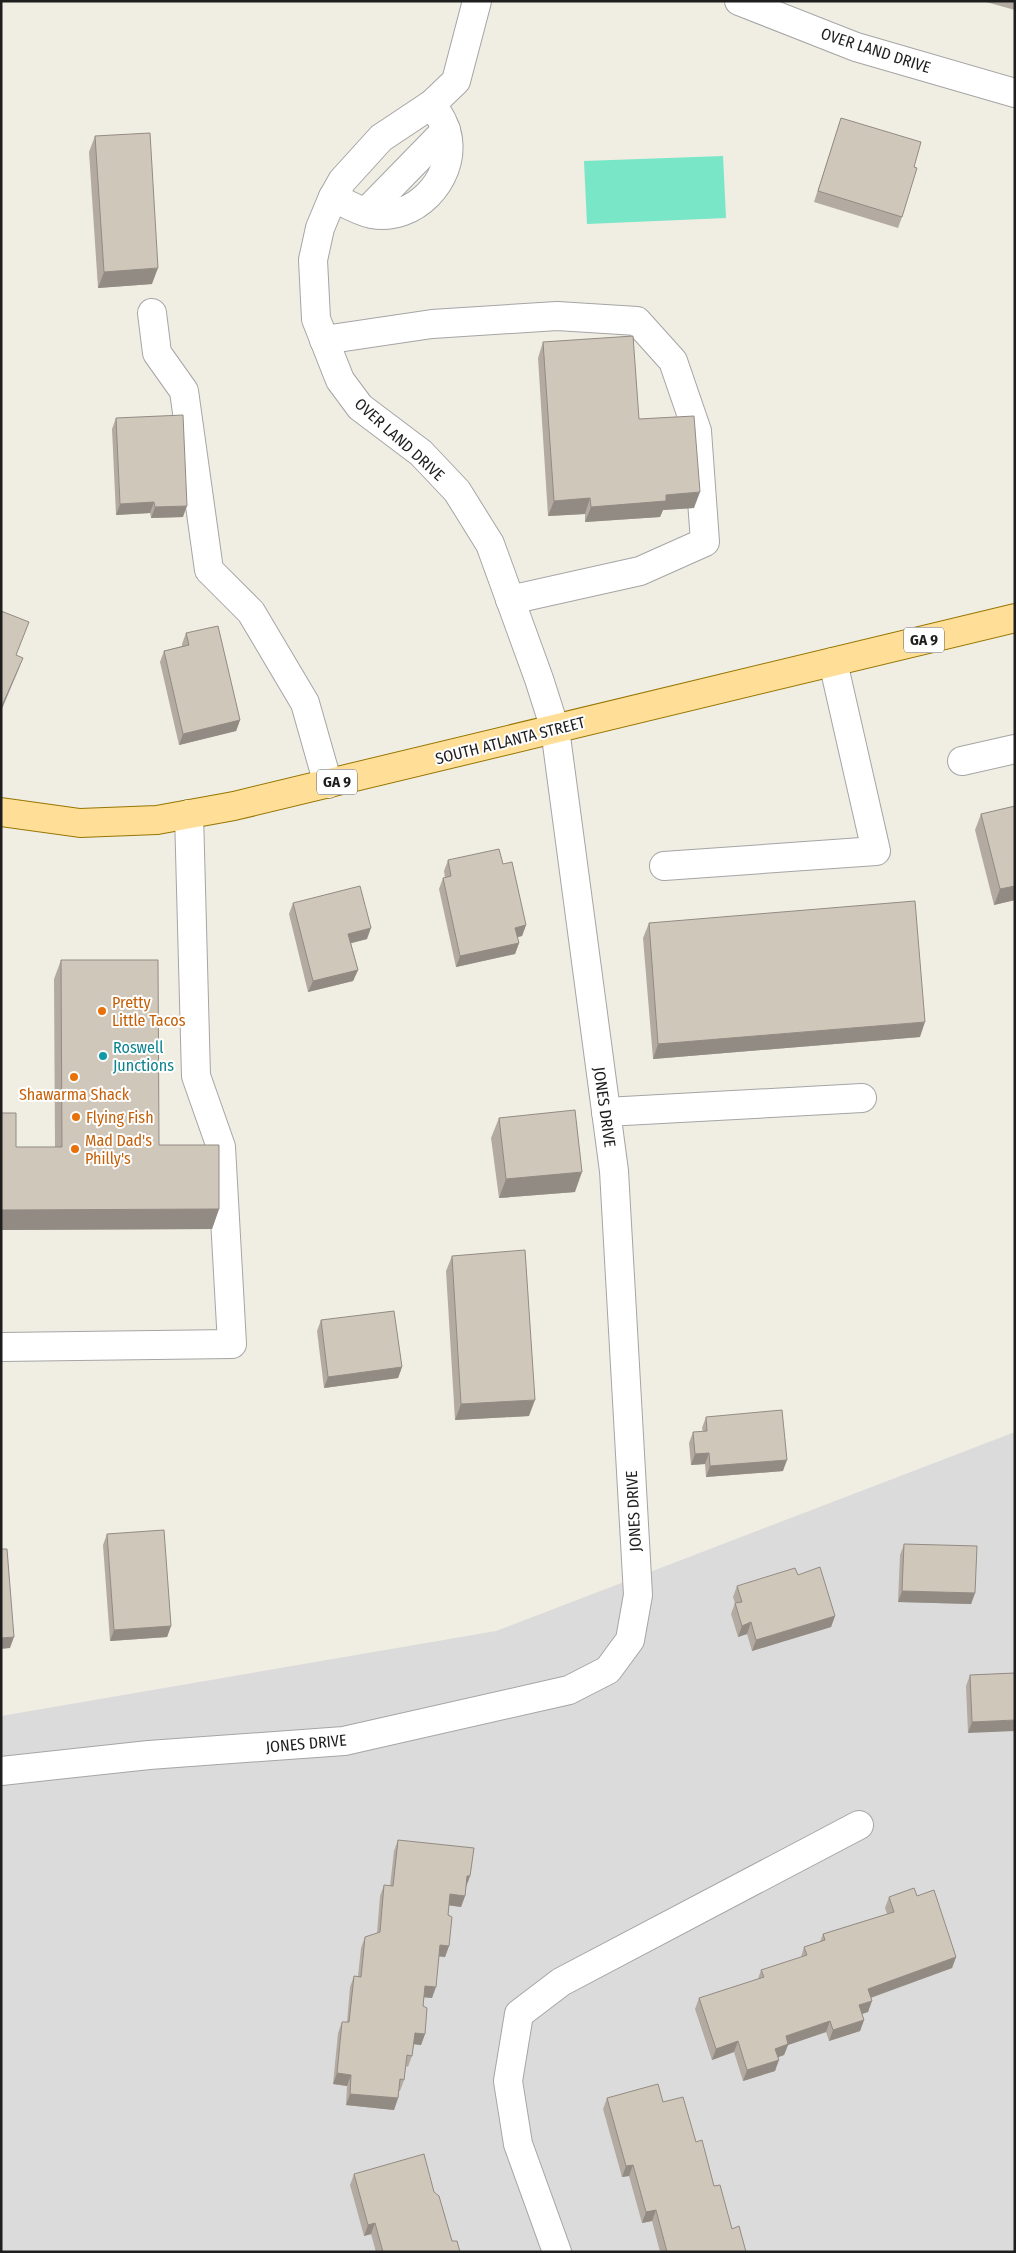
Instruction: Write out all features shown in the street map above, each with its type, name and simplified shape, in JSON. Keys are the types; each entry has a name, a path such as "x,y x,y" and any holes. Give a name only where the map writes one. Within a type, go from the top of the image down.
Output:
{"main road":[{"name":"SOUTH ATLANTA STREET","path":"1,812 80,823 156,820 234,806 1015,618"}],"street":[{"name":"OVER LAND DRIVE","path":"476,1 456,81 432,104 381,138 342,181 333,196 320,228 314,260 316,319 340,380 360,407 421,453 456,491 490,544 555,729"},
{"name":"OVER LAND DRIVE","path":"739,1 856,47 1015,93"},
{"path":"333,196 354,208 373,214 394,213 413,207 429,195 441,179 448,160 446,130 443,121 432,104"},
{"path":"152,313 156,353 184,391 209,570 252,612 305,704 328,784"},
{"path":"324,340 432,324 557,316 637,321 673,360 698,431 705,542 640,572 510,600"},
{"path":"664,866 876,851 833,662"},
{"name":"JONES DRIVE","path":"1,1771 149,1755 344,1742 569,1690 608,1670 630,1640 638,1595 614,1171 555,729"},
{"path":"962,761 1015,749"},
{"path":"1,1347 232,1344 221,1147 196,1076 189,814"},
{"path":"606,1112 862,1098"},
{"path":"557,2252 518,2144 508,2081 520,2014 561,1982 859,1824"}],"shaded area":[{"path":"1015,1432 1015,2252 1,2252 1,1716 496,1631"}],"green space":[{"path":"723,156 726,218 587,224 584,161"}],"building":[{"path":"841,118 921,142 914,167 917,168 902,217 818,191"},
{"path":"150,133 158,268 104,272 95,136"},
{"path":"633,336 639,419 694,416 700,492 666,495 666,501 591,507 590,498 554,501 543,342"},
{"path":"183,415 187,506 155,507 154,502 120,504 116,418"},
{"path":"1,611 29,622 16,655 23,658 1,708"},
{"path":"218,626 240,720 183,734 164,651 189,645 186,633"},
{"path":"1015,806 1015,886 1000,889 981,814"},
{"path":"499,849 503,864 512,862 526,925 515,928 519,943 460,956 443,878 451,876 448,860"},
{"path":"360,886 371,928 348,934 358,970 313,981 293,903"},
{"path":"915,901 925,1022 658,1044 649,923"},
{"name":"Roswell Junctions","path":"61,960 158,960 159,1145 219,1145 219,1209 1,1210 1,1113 16,1113 16,1147 62,1147"},
{"path":"575,1110 582,1172 506,1179 499,1118"},
{"path":"525,1250 535,1400 461,1404 452,1256"},
{"path":"394,1311 402,1367 328,1377 321,1320"},
{"path":"782,1410 787,1460 710,1466 709,1453 695,1454 693,1432 707,1431 706,1417"},
{"path":"164,1530 171,1626 114,1630 107,1534"},
{"path":"904,1544 977,1546 975,1593 902,1591"},
{"path":"1,1549 7,1549 14,1637 1,1638"},
{"path":"820,1567 835,1616 756,1640 751,1622 742,1626 735,1603 742,1602 737,1586 795,1568 798,1575"},
{"path":"1015,1673 1015,1720 972,1722 970,1675"},
{"path":"398,1840 474,1848 470,1876 467,1876 465,1896 450,1894 448,1915 452,1917 449,1946 440,1945 436,1987 425,1986 423,2006 427,2008 425,2034 415,2033 412,2056 407,2055 404,2080 400,2079 398,2098 350,2094 351,2075 337,2073 342,2022 349,2022 354,1976 361,1977 365,1937 380,1932 384,1885 393,1886"},
{"path":"914,1888 917,1896 934,1890 956,1957 868,1989 872,2001 859,2005 864,2020 833,2030 830,2021 786,2036 788,2044 775,2049 779,2060 747,2070 738,2041 716,2049 699,1998 764,1977 761,1970 807,1955 804,1947 825,1940 823,1934 894,1912 889,1897"},
{"path":"658,2084 663,2102 683,2097 696,2142 702,2140 714,2186 720,2185 732,2229 739,2226 746,2252 667,2252 656,2210 646,2212 633,2165 626,2166 607,2098"},
{"path":"424,2154 434,2192 439,2196 452,2241 457,2241 460,2252 383,2252 375,2223 368,2225 354,2174"}],"place":[{"name":"Pretty Little Tacos","path":"102,1011"},
{"name":"Roswell Junctions","path":"103,1056"},
{"name":"Shawarma Shack","path":"74,1077"},
{"name":"Flying Fish","path":"76,1117"},
{"name":"Mad Dad's Philly's","path":"75,1149"}]}
